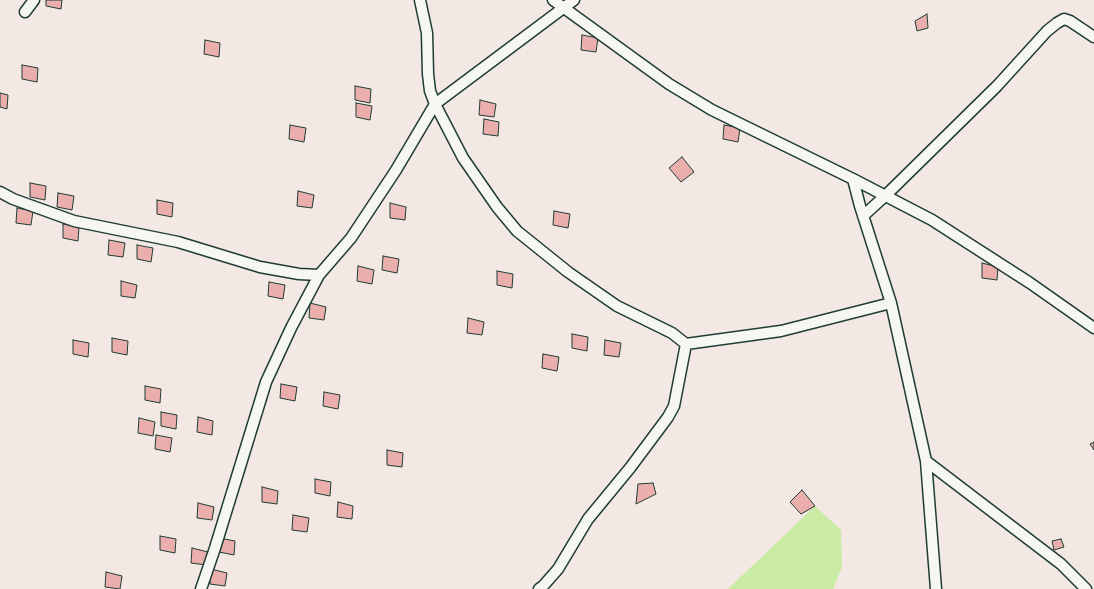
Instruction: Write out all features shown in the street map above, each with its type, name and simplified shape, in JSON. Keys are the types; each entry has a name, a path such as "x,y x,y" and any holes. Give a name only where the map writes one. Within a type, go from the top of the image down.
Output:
{"street":[{"path":"25,12 34,0"},
{"path":"420,0 427,33 430,91 463,158 497,206 517,231 568,272 617,306 672,333 686,344 781,330 891,303"},
{"path":"553,0 669,84 712,110 853,178 932,220 1030,283 1094,328"},
{"path":"201,589 266,382 291,328 319,275 351,238 396,170 436,104 574,0"},
{"path":"863,216 997,86 1057,23 1064,19 1070,21 1094,37"},
{"path":"853,178 863,216 891,303 926,461 936,589"},
{"path":"0,192 13,199 74,221 178,242 260,267 299,274 319,275"},
{"path":"539,589 558,569 588,519 630,468 668,418 674,406 686,344"},
{"path":"926,461 1061,564 1086,589"}],"green space":[{"path":"815,506 841,530 842,567 833,589 728,589"}],"building":[{"path":"46,0 62,0 61,9 46,6"},
{"path":"927,14 928,28 917,31 915,21"},
{"path":"582,35 598,38 596,52 581,50"},
{"path":"205,40 220,43 219,57 204,54"},
{"path":"22,65 38,68 37,82 22,79"},
{"path":"355,86 371,89 370,103 355,100"},
{"path":"0,93 8,95 7,109 0,107"},
{"path":"480,100 496,104 494,117 479,115"},
{"path":"356,103 372,106 370,120 356,117"},
{"path":"484,119 499,122 498,136 483,134"},
{"path":"290,125 306,128 304,142 289,139"},
{"path":"724,125 740,128 738,142 723,139"},
{"path":"682,157 694,172 681,182 669,168"},
{"path":"30,183 46,186 45,200 30,197"},
{"path":"298,191 314,195 312,208 297,206"},
{"path":"58,193 74,196 72,210 57,207"},
{"path":"157,200 173,203 172,217 157,214"},
{"path":"390,203 406,207 405,220 390,218"},
{"path":"17,208 33,211 31,225 16,223"},
{"path":"554,211 570,214 568,228 553,225"},
{"path":"63,224 79,227 78,241 63,238"},
{"path":"109,240 125,243 123,257 108,255"},
{"path":"137,245 153,248 151,262 137,259"},
{"path":"383,256 399,259 397,273 382,270"},
{"path":"982,263 998,267 997,280 982,278"},
{"path":"358,266 374,270 372,284 357,281"},
{"path":"497,271 513,274 512,288 497,285"},
{"path":"121,281 137,285 135,298 121,296"},
{"path":"269,282 285,285 283,299 268,296"},
{"path":"310,303 326,307 324,320 309,318"},
{"path":"468,318 484,322 482,335 467,333"},
{"path":"572,334 588,337 587,351 572,348"},
{"path":"112,338 128,341 127,355 112,352"},
{"path":"73,340 89,343 88,357 73,354"},
{"path":"605,340 621,343 619,357 604,355"},
{"path":"543,354 559,357 557,371 542,368"},
{"path":"281,384 297,387 295,401 280,398"},
{"path":"145,386 161,389 160,403 145,400"},
{"path":"324,392 340,395 338,409 323,406"},
{"path":"161,412 177,415 176,429 161,426"},
{"path":"198,417 213,421 212,435 197,432"},
{"path":"139,418 155,422 153,436 138,433"},
{"path":"156,435 172,438 170,452 155,449"},
{"path":"1094,442 1094,450 1090,444"},
{"path":"387,450 403,453 402,467 387,465"},
{"path":"315,479 331,482 330,496 315,493"},
{"path":"653,483 656,494 636,504 638,484"},
{"path":"262,487 278,491 277,504 262,502"},
{"path":"802,490 815,506 801,514 790,502"},
{"path":"338,502 353,506 352,519 337,517"},
{"path":"198,503 214,507 212,520 197,518"},
{"path":"293,515 309,518 307,532 292,530"},
{"path":"160,536 176,539 175,553 160,550"},
{"path":"219,538 235,541 234,555 219,552"},
{"path":"1061,539 1064,547 1054,550 1052,541"},
{"path":"192,548 208,552 206,565 191,563"},
{"path":"211,569 227,573 225,586 210,584"},
{"path":"106,572 122,576 120,589 105,587"}]}
